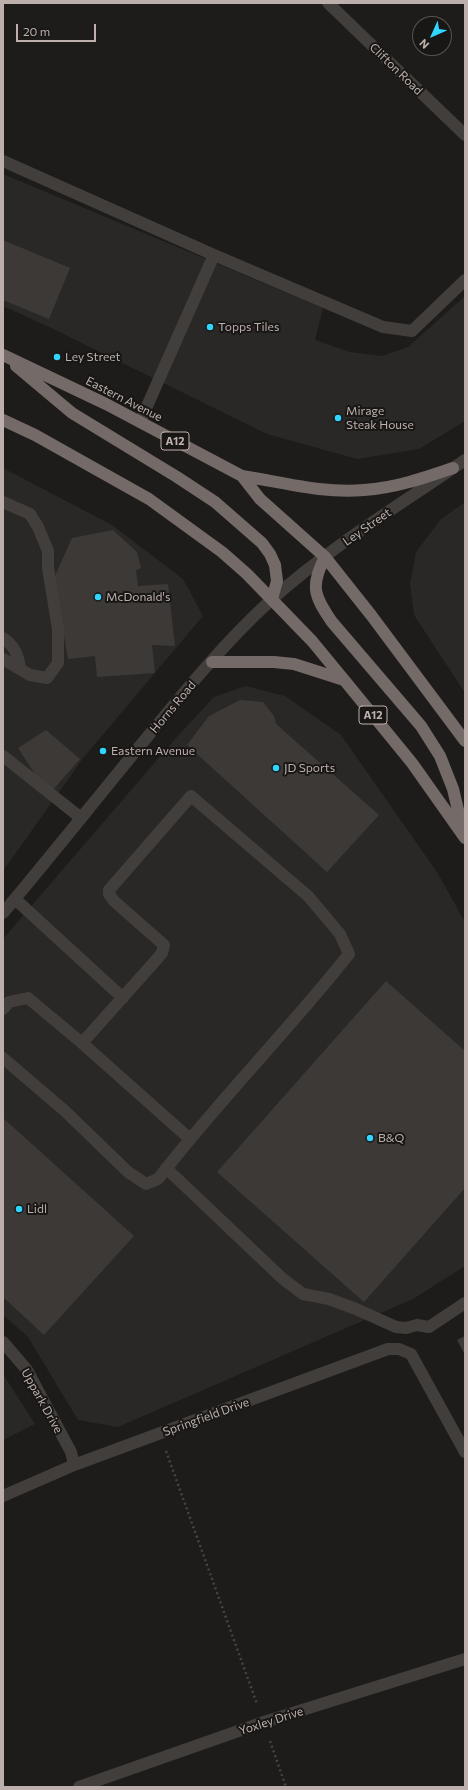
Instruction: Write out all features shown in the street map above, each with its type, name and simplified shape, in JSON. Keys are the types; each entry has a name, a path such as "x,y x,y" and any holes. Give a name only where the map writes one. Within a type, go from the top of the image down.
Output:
{"highway":[{"name":"Eastern Avenue","path":"3,354 106,404 242,476 260,499 325,557 363,604 465,741"},
{"path":"3,354 72,413 178,476 215,502 262,543 270,554 275,565 277,581 272,599"},
{"name":"A12","path":"3,420 35,435 149,499 222,552 247,574 312,641 412,763 465,838"},
{"path":"242,476 321,489 363,490 405,484 453,468"},
{"path":"325,557 318,572 315,586 319,604 332,622 421,726 436,750 453,789 465,838"},
{"path":"212,662 281,662 308,668 345,681"}],"street":[{"name":"Clifton Road","path":"328,3 465,135"},
{"path":"3,161 214,255 383,327 412,331 465,280"},
{"path":"140,422 214,255"},
{"name":"Ley Street","path":"272,599 352,536 465,460"},
{"path":"3,502 30,514 48,550 48,568 58,629 58,664 47,678 30,675 3,659"},
{"name":"Horns Road","path":"3,913 174,704 233,638 272,599"},
{"path":"3,638 10,642 19,658 20,669"},
{"path":"3,756 81,818"},
{"path":"3,1058 65,1111 128,1172 146,1184 158,1179 257,1060 315,998 349,954 340,934 308,896 191,796 109,890 109,894 114,901 164,945 162,953 157,960 82,1043"},
{"path":"15,899 123,998"},
{"path":"3,1008 9,1002 28,998 82,1043 190,1139"},
{"path":"166,1168 283,1279 303,1294 329,1299 396,1327 406,1328 417,1325 429,1327 465,1303"},
{"name":"Uppark Drive","path":"3,1342 27,1370 70,1452 74,1464"},
{"name":"Springfield Drive","path":"3,1496 74,1464 160,1434 388,1349 399,1349 411,1354 465,1452"},
{"name":"Yoxley Drive","path":"79,1787 264,1722 465,1659"}],"path":[{"path":"160,1434 286,1787"}],"shaded area":[{"path":"3,174 323,308 315,340 350,352 382,356 408,347 465,296 465,421 419,449 357,459 267,434 3,306"},
{"name":"McDonald's","path":"3,468 112,525 183,579 203,616 84,757 3,871"},
{"path":"465,502 465,693 414,615 410,584 416,552 441,519"},
{"path":"246,686 285,696 341,735 437,872 465,922 465,1266 413,1299 118,1427 78,1420 28,1337 3,1315 3,939 175,739 214,697"},
{"path":"3,1374 35,1424 3,1440"}],"building":[{"path":"3,240 70,268 49,319 3,300"},
{"path":"113,530 137,552 141,568 136,570 138,586 168,584 175,646 152,645 155,673 97,677 95,656 68,659 54,578 72,538"},
{"path":"240,700 263,702 274,716 276,724 379,815 327,872 187,745 209,716"},
{"path":"46,730 80,759 51,792 42,785 18,748"},
{"path":"386,981 465,1051 465,1188 364,1302 217,1172"},
{"path":"3,1118 134,1236 44,1335 3,1297"},
{"path":"465,1336 465,1355 457,1340"}],"place":[{"name":"Topps Tiles","path":"210,327"},
{"name":"Ley Street","path":"57,357"},
{"name":"Mirage Steak House","path":"338,418"},
{"name":"McDonald's","path":"98,597"},
{"name":"Eastern Avenue","path":"103,751"},
{"name":"JD Sports","path":"276,768"},
{"name":"B&Q","path":"370,1138"},
{"name":"Lidl","path":"19,1209"}]}
